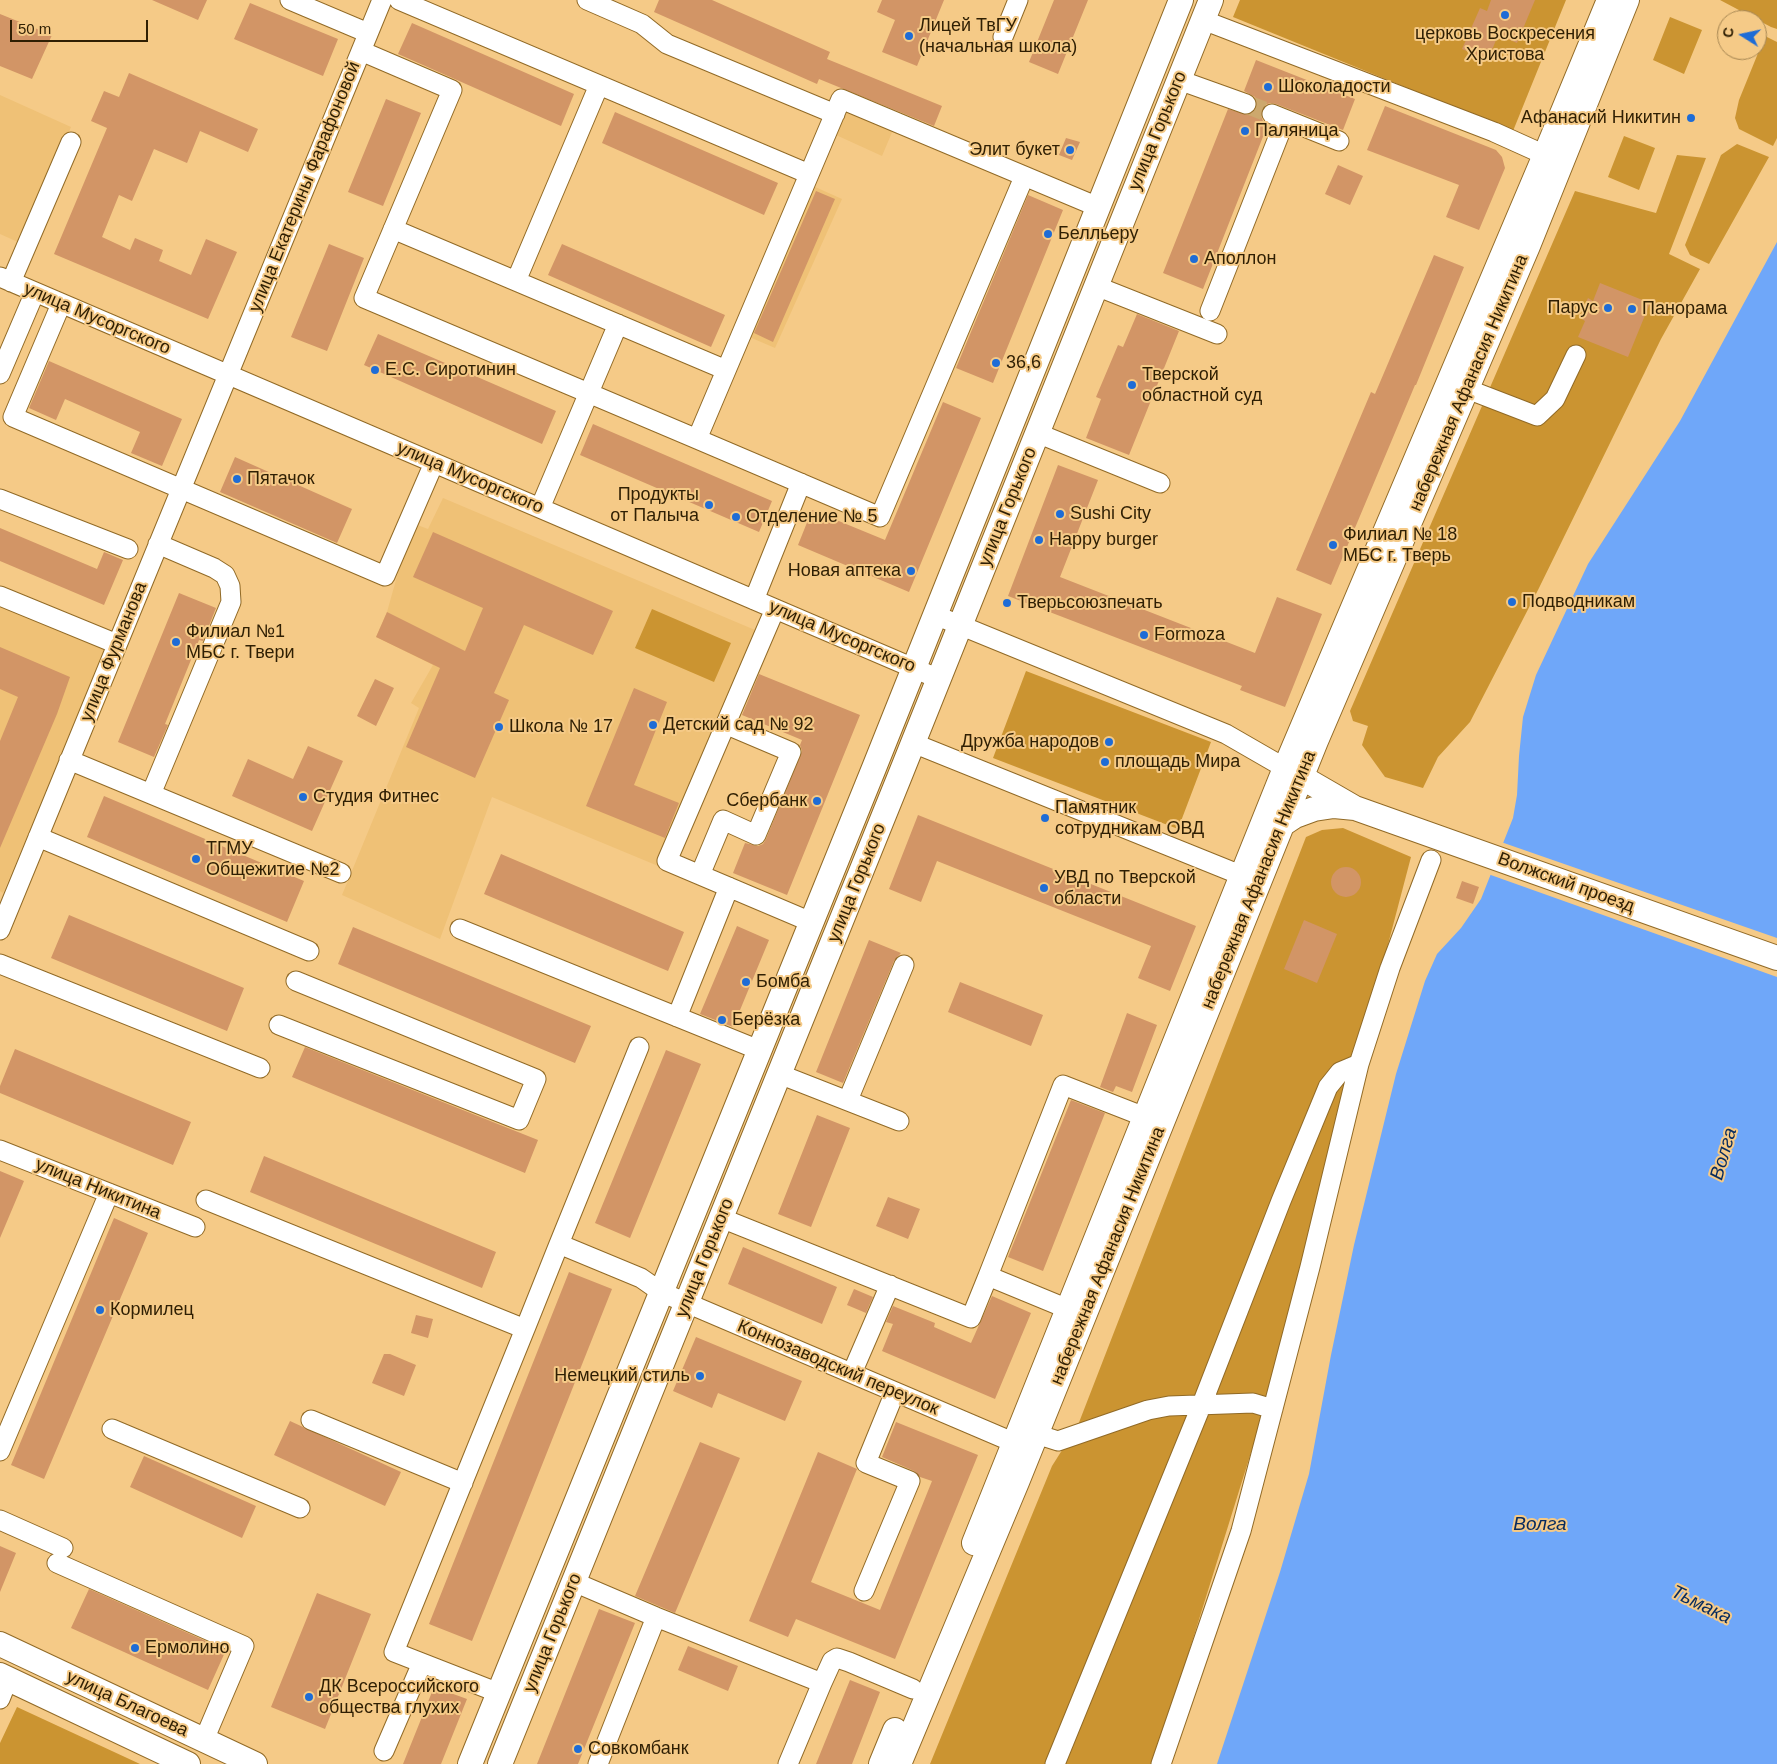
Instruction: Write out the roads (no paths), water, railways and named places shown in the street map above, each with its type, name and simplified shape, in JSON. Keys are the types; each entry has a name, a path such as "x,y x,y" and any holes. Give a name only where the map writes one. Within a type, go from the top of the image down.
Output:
{"main road":[{"name":"улица Горького","path":"470,1764 914,668 1181,0"},
{"name":"набережная Афанасия Никитина","path":"881,1764 1025,1438 1068,1308 1145,1117 1250,879 1282,825 1293,772 1316,741 1467,389 1554,158 1609,0"},
{"name":"набережная Афанасия Никитина","path":"899,1764 1025,1438 1250,879 1251,853 1293,772 1554,158 1628,0"},
{"name":"улица Горького","path":"500,1764 780,1074 1207,10"},
{"name":"Волжский проезд","path":"1316,741 1320,761 1328,778 1333,786 1355,808"},
{"name":"Волжский проезд","path":"1293,772 1355,808 1777,958"},
{"name":"Волжский проезд","path":"1251,853 1261,841 1295,816 1314,809 1334,806 1355,808"},
{"name":"улица Благоева","path":"0,1644 255,1764"},
{"name":"улица Благоева","path":"3,1685 188,1764"}],"street":[{"path":"290,0 368,33"},
{"name":"улица Екатерины Фарафоновой","path":"228,375 382,0"},
{"path":"399,0 809,174"},
{"path":"587,0 642,24 667,44 835,114"},
{"path":"1003,37 1018,0"},
{"path":"1207,10 1554,158"},
{"path":"361,51 452,90 364,298 880,517 1024,177"},
{"path":"1179,80 1246,104"},
{"path":"516,281 599,85"},
{"path":"697,439 841,99 1098,208"},
{"path":"1210,311 1278,117 1339,141"},
{"path":"6,280 71,142"},
{"path":"393,229 726,370"},
{"name":"улица Мусоргского","path":"6,280 939,679"},
{"path":"1096,286 1217,334"},
{"path":"0,374 35,292"},
{"path":"61,304 13,417 385,576 434,463"},
{"path":"540,508 618,324"},
{"path":"1467,389 1537,416 1555,399 1576,355"},
{"name":"улица Фурманова","path":"0,930 4,907 38,837 228,375"},
{"path":"1037,433 1160,483"},
{"path":"754,600 801,483"},
{"path":"0,499 128,549"},
{"path":"151,794 231,602 230,586 225,575 214,568 158,544"},
{"path":"0,596 117,644"},
{"path":"774,608 667,861 811,922"},
{"path":"935,615 1226,734 1293,772"},
{"path":"700,875 723,820 756,835 791,752 725,724"},
{"path":"913,742 1250,879"},
{"path":"70,760 341,873"},
{"path":"38,837 309,951"},
{"path":"1161,1764 1241,1531 1308,1277 1359,1064 1390,968 1431,860"},
{"path":"677,1017 729,887"},
{"path":"460,929 759,1050"},
{"path":"0,964 260,1068"},
{"path":"848,1100 904,965"},
{"path":"279,1025 519,1120 536,1079 296,981"},
{"path":"499,1693 394,1652 639,1047"},
{"path":"1055,1764 1202,1404 1281,1201 1328,1087 1340,1072 1359,1064"},
{"path":"780,1074 900,1121"},
{"path":"721,1218 971,1318 1063,1085 1145,1117"},
{"name":"улица Никитина","path":"0,1150 195,1227"},
{"path":"0,1451 109,1193"},
{"path":"206,1200 525,1329"},
{"name":"Коннозаводский переулок","path":"559,1244 641,1278 661,1292 895,1392 1025,1438 1058,1441 1148,1410 1169,1406 1253,1403 1273,1409"},
{"path":"988,1276 1068,1308"},
{"path":"852,1374 890,1285"},
{"path":"864,1591 910,1481 866,1463 895,1392"},
{"path":"310,1420 462,1483"},
{"path":"112,1429 300,1508"},
{"path":"0,1520 60,1555 244,1646 204,1740"},
{"path":"574,1582 822,1683"},
{"path":"598,1764 656,1617"},
{"path":"788,1764 832,1661 837,1658 913,1689"},
{"path":"384,1751 422,1663"}],"water":[{"name":"Волга","path":"1777,242 1777,1764 1217,1764 1280,1572 1309,1474 1354,1245 1396,1074 1425,981 1437,954 1461,928 1481,899 1513,818 1517,795 1523,717 1536,675 1588,564 1680,421"}],"tunnel":[{"path":"1246,104 1272,114"}],"place":[{"name":"церковь Воскресения Христова","path":"1505,15"},
{"name":"Лицей ТвГУ (начальная школа)","path":"909,36"},
{"name":"Шоколадости","path":"1268,87"},
{"name":"Афанасий Никитин","path":"1691,118"},
{"name":"Паляница","path":"1245,131"},
{"name":"Элит букет","path":"1070,150"},
{"name":"Белльеру","path":"1048,234"},
{"name":"Аполлон","path":"1194,259"},
{"name":"Парус","path":"1608,308"},
{"name":"Панорама","path":"1632,309"},
{"name":"36,6","path":"996,363"},
{"name":"Е.С. Сиротинин","path":"375,370"},
{"name":"Тверской областной суд","path":"1132,385"},
{"name":"Пятачок","path":"237,479"},
{"name":"Продукты от Палыча","path":"709,505"},
{"name":"Sushi City","path":"1060,514"},
{"name":"Отделение № 5","path":"736,517"},
{"name":"Happy burger","path":"1039,540"},
{"name":"Филиал № 18 МБС г. Тверь","path":"1333,545"},
{"name":"Новая аптека","path":"911,571"},
{"name":"Подводникам","path":"1512,602"},
{"name":"Тверьсоюзпечать","path":"1007,603"},
{"name":"Formoza","path":"1144,635"},
{"name":"Филиал №1 МБС г. Твери","path":"176,642"},
{"name":"Детский сад № 92","path":"653,725"},
{"name":"Школа № 17","path":"499,727"},
{"name":"Дружба народов","path":"1109,742"},
{"name":"площадь Мира","path":"1105,762"},
{"name":"Студия Фитнес","path":"303,797"},
{"name":"Сбербанк","path":"817,801"},
{"name":"Памятник сотрудникам ОВД","path":"1045,818"},
{"name":"ТГМУ Общежитие №2","path":"196,859"},
{"name":"УВД по Тверской области","path":"1044,888"},
{"name":"Бомба","path":"746,982"},
{"name":"Берёзка","path":"722,1020"},
{"name":"Кормилец","path":"100,1310"},
{"name":"Немецкий стиль","path":"700,1376"},
{"name":"Ермолино","path":"135,1648"},
{"name":"ДК Всероссийского общества глухих","path":"309,1697"},
{"name":"Совкомбанк","path":"578,1749"}],"water label":[{"name":"Тьмака","path":"1701,1605"}]}
